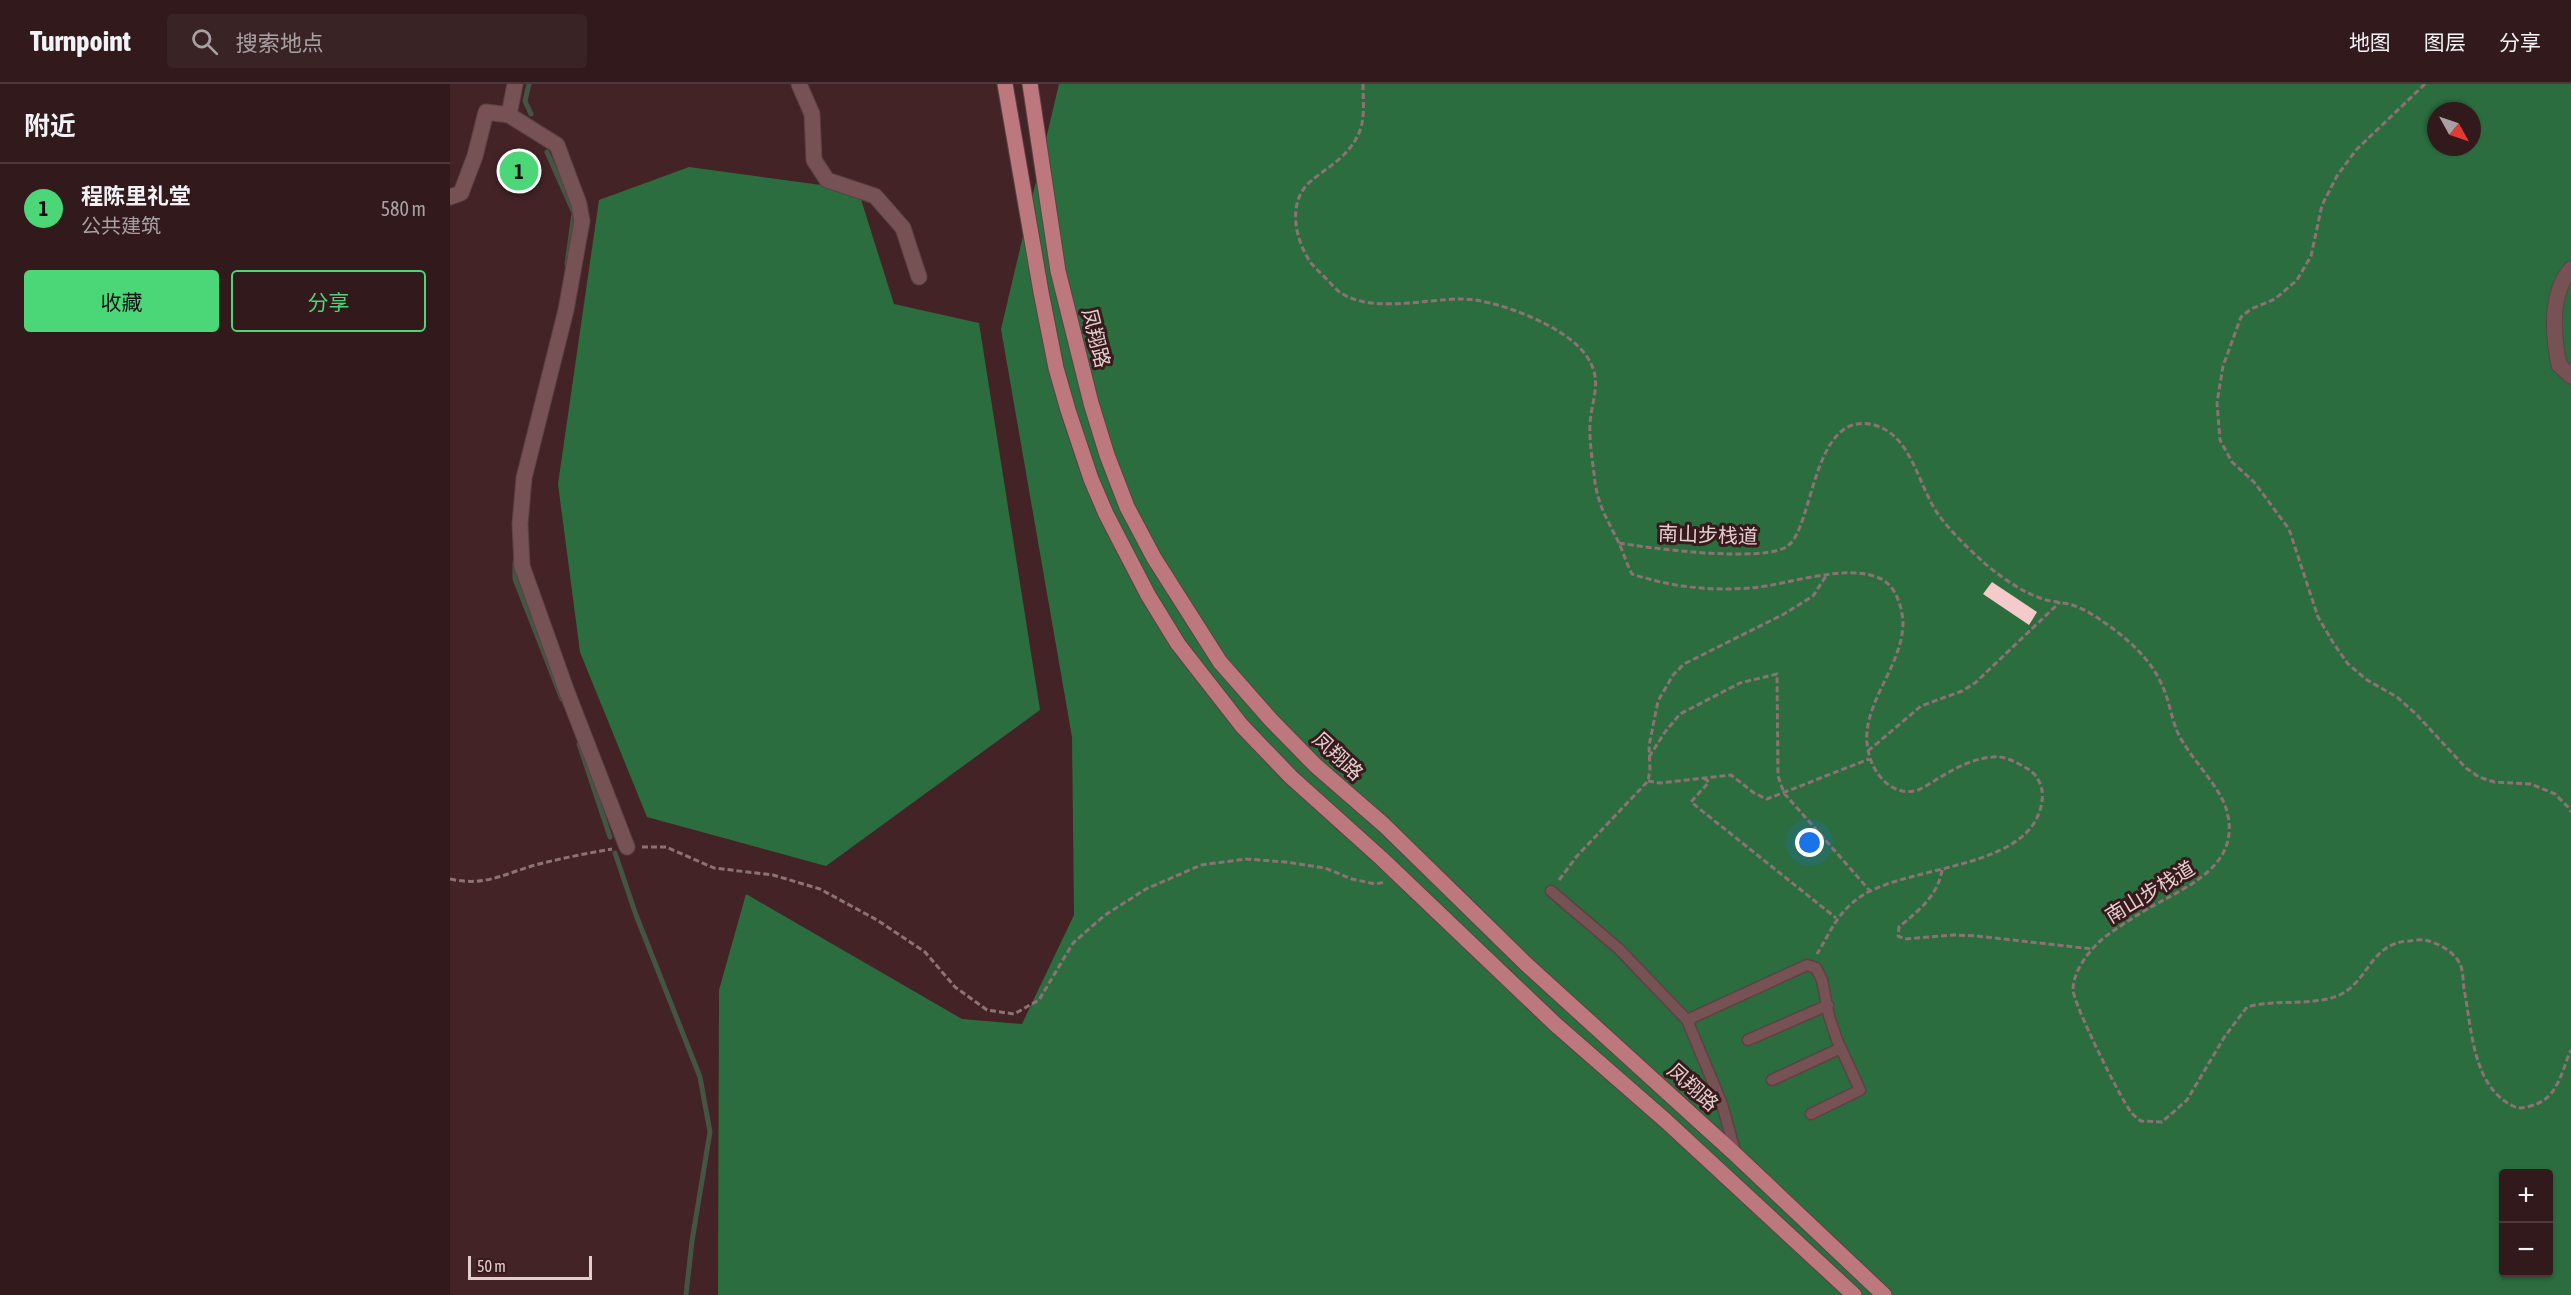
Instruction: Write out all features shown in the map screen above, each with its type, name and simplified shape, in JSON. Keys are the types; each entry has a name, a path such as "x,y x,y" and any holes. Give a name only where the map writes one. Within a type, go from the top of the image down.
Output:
{"main road":[{"path":"1005,84 1056,368 1091,479 1148,595 1178,644 1242,726 1291,777 1555,1024 1666,1121 1854,1295"},
{"name":"凤翔路","path":"1030,84 1058,271 1091,403 1107,455 1127,507 1183,607 1220,662 1270,720 1315,765 1384,825 1519,957 1736,1155 1884,1295"}],"street":[{"path":"509,115 515,84"},
{"path":"799,84 812,114 814,160 827,180 875,196 903,228 919,277"},
{"path":"450,197 461,193 475,156 486,112 509,115 557,145 579,204 582,221 566,310 525,478 520,524 522,566 567,692 627,847"},
{"path":"2571,269 2565,277 2556,303 2555,322 2559,365 2571,375"}],"lane":[{"path":"1551,891 1618,949 1687,1020 1722,1104 1736,1155"},
{"path":"1687,1020 1807,965 1816,968 1822,980 1829,1016 1860,1090 1811,1114"},
{"path":"1748,1040 1828,1005"},
{"path":"1772,1080 1841,1048"}],"path":[{"path":"1362,84 1363,122 1357,138 1341,159 1309,182 1299,197 1295,215 1297,234 1311,262 1337,290 1358,300 1385,305 1462,299 1512,310 1549,325 1574,342 1585,354 1596,377 1596,398 1590,422 1596,485 1603,515 1619,543 1624,560 1632,574 1657,582 1690,588 1752,588 1826,576 1862,574 1881,578 1892,589 1901,604 1903,623 1896,657 1867,722 1866,740 1869,759 1886,784 1901,790 1917,790 1966,763 1994,756 2012,760 2035,773 2043,791 2041,809 2031,830 2016,841 1988,855 1942,870 1880,885 1870,891 1836,918 1810,966"},
{"path":"2425,84 2367,138 2337,176 2322,205 2311,256 2297,280 2275,299 2251,309 2241,317 2223,366 2217,403 2220,440 2232,462 2254,482 2289,529 2319,617 2334,644 2349,664 2367,680 2397,697 2472,773 2494,782 2531,784 2555,794 2571,812"},
{"name":"南山步栈道","path":"1619,543 1726,554 1778,551 1788,545 1798,531 1816,472 1839,433 1855,425 1874,425 1896,438 1911,459 1938,514 1983,562 2015,585 2040,598 2075,606 2102,621 2129,641 2155,668 2176,729 2194,761 2211,781 2227,811 2229,832 2225,852 2209,874 2127,922 2092,949 2079,970 2073,990 2081,1014 2121,1096 2131,1113 2141,1121 2162,1122 2187,1100 2220,1044 2247,1007 2274,1001 2328,1000 2346,991 2379,952 2399,942 2422,940 2443,947 2459,962 2478,1062 2488,1086 2503,1101 2518,1109 2534,1106 2546,1099 2557,1088 2571,1050"},
{"path":"1551,891 1576,856 1648,781 1652,724 1658,701 1672,675 1684,664 1784,614 1813,596 1826,576"},
{"path":"1868,752 1921,706 1962,692 1975,683 2060,602"},
{"path":"1649,758 1665,732 1680,714 1740,683 1777,674 1778,776 1784,793 1870,891"},
{"path":"1648,781 1660,783 1731,775 1754,794 1767,799 1869,759"},
{"path":"1704,778 1709,782 1691,802 1836,918"},
{"path":"450,879 469,883 506,876 537,865 627,847 666,847 714,868 773,875 820,889 877,920 925,952 955,987 987,1010 1014,1014 1039,1000 1073,943 1105,915 1146,889 1201,865 1246,859 1325,868 1352,879 1375,884 1402,879"},
{"path":"1942,870 1940,882 1930,898 1899,927 1898,936 1905,939 1954,935 1977,936 2092,949"}],"green space":[{"path":"1059,84 2571,84 2571,1295 718,1295 719,990 746,894 962,1019 1022,1024 1074,915 1072,737 1001,329"},
{"path":"689,167 858,190 894,304 979,323 1040,710 826,866 647,817 580,652 558,484 599,200"}],"building":[{"path":"1992,582 2037,612 2029,625 1983,594"}],"waterway":[{"path":"529,84 525,101 531,114"},
{"path":"547,152 574,213 567,264"},
{"path":"515,562 515,579 562,699"},
{"path":"579,744 610,837"},
{"path":"615,853 636,915 700,1077 710,1132 692,1241 686,1295"}],"place":[{"name":"程陈里礼堂","path":"519,171"}]}
